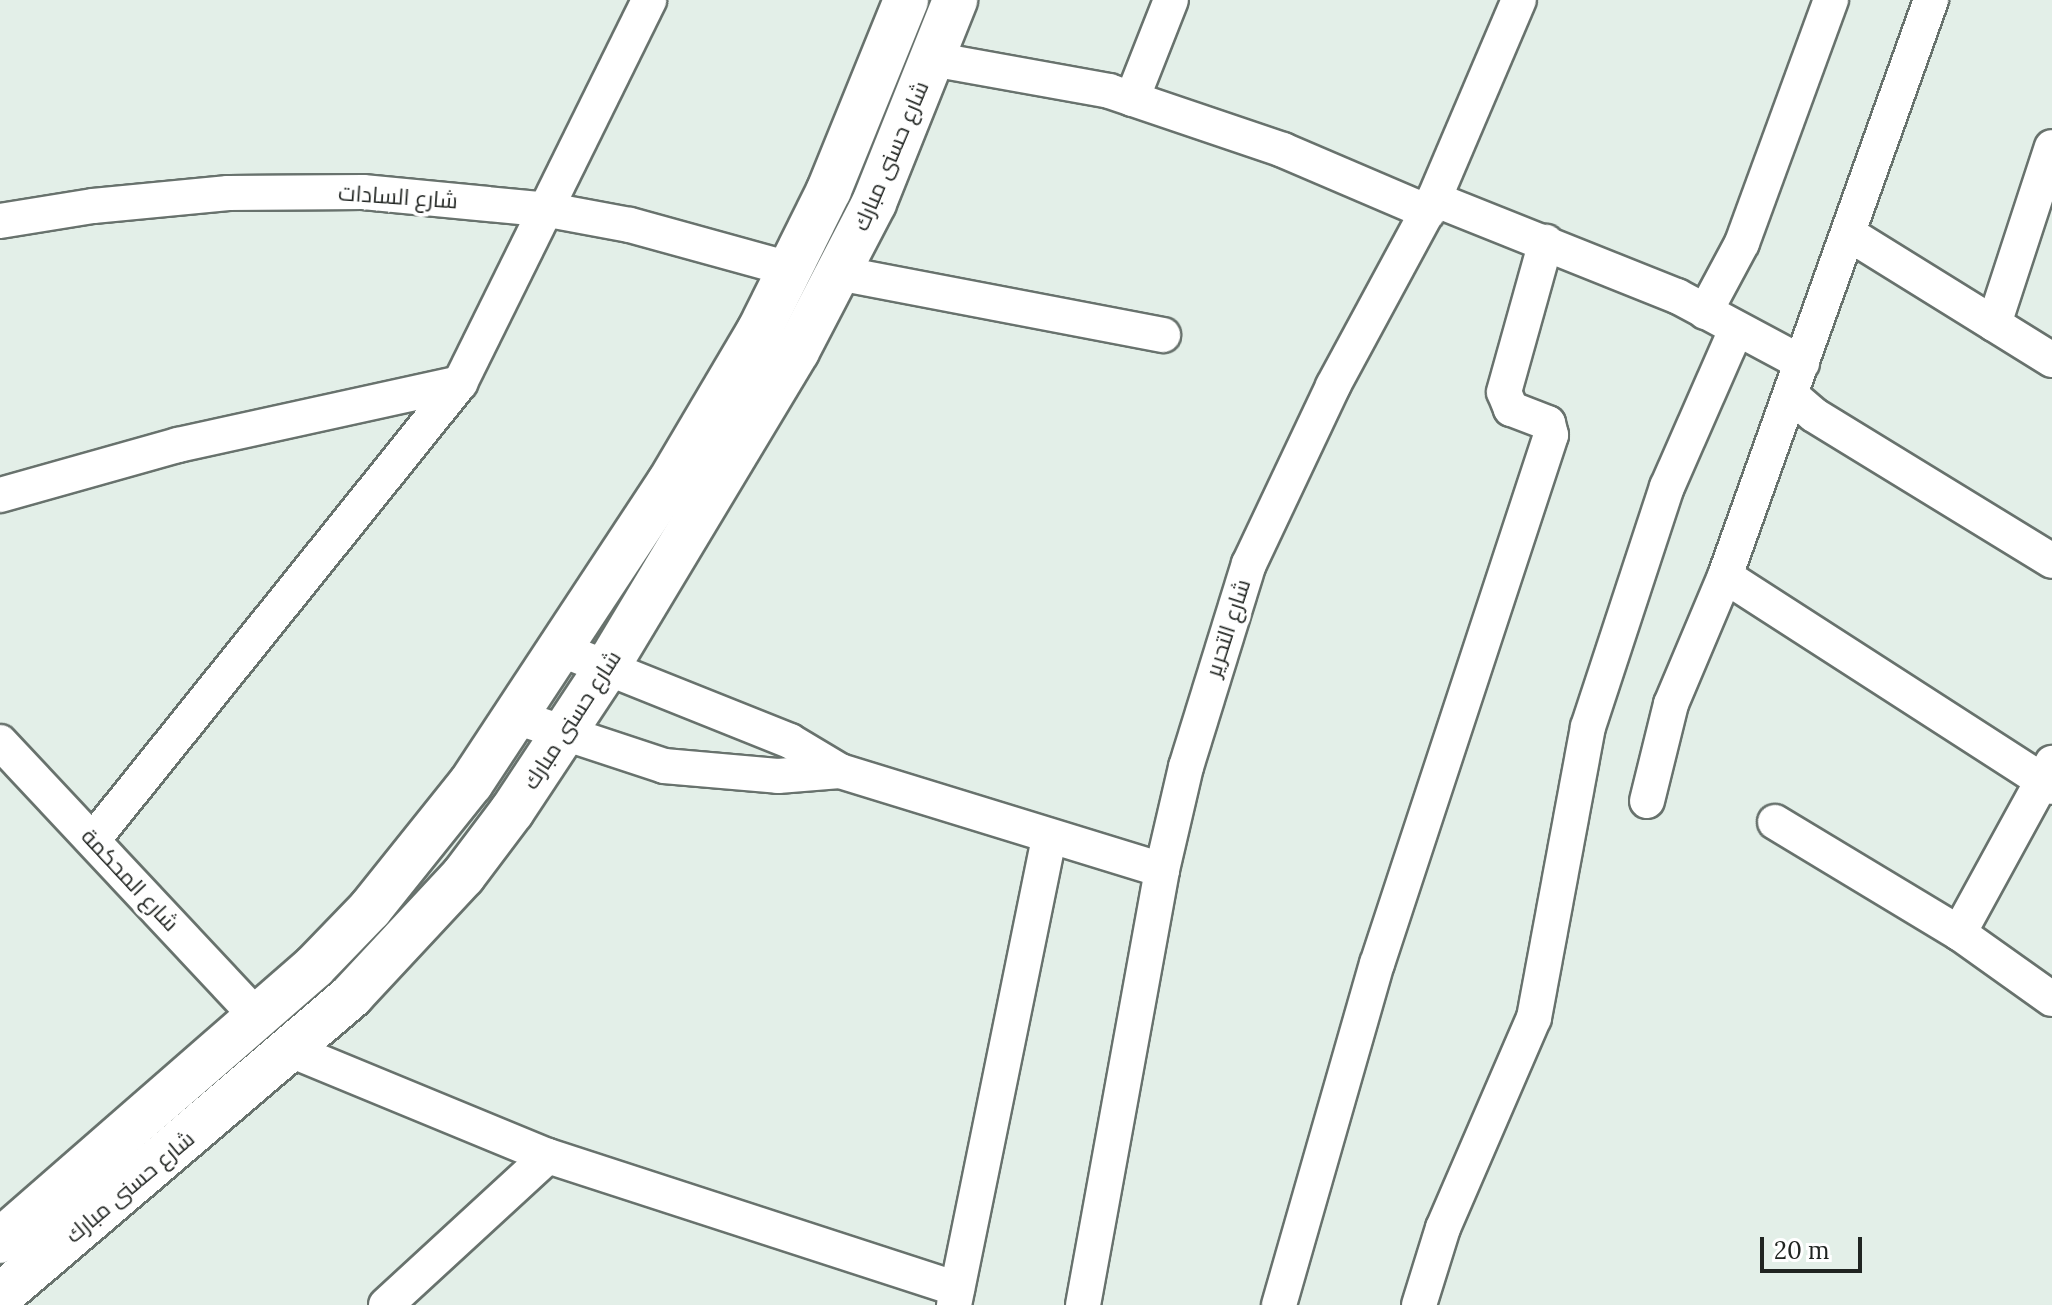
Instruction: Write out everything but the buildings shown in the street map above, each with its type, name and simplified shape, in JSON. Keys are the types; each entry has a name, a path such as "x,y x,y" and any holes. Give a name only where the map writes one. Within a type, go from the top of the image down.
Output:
{"main road":[{"name":"شارع حسنى مبارك","path":"0,1241 259,1019 381,897 516,717 715,408 829,190 906,0"},
{"name":"شارع حسنى مبارك","path":"0,1296 293,1051 409,937 463,876 564,735 753,428 874,203 955,0"}],"street":[{"path":"93,840 460,383 549,210 649,0"},
{"path":"1132,99 1171,0"},
{"name":"شارع التحرير","path":"1083,1305 1162,870 1186,767 1249,564 1333,386 1431,206 1519,0"},
{"path":"1705,312 1742,243 1831,0"},
{"path":"1647,801 1671,704 1725,576 1931,0"},
{"path":"932,59 1132,99 1283,150 1431,206 1546,242 1705,312 1802,363"},
{"path":"1994,324 2052,147"},
{"name":"شارع السادات","path":"0,221 93,206 228,193 363,192 549,210 657,231 790,269"},
{"path":"1849,234 2052,360"},
{"path":"1279,1305 1377,964 1551,435 1548,423 1511,409 1504,392 1546,242"},
{"path":"838,273 1163,335"},
{"path":"1419,1305 1443,1228 1534,1018 1588,727 1667,487 1736,330"},
{"path":"0,495 178,445 460,383"},
{"path":"1791,395 1814,415 2052,561"},
{"path":"1725,576 2049,777 1959,933"},
{"path":"560,649 790,741 840,771 1162,870"},
{"path":"516,717 664,766 778,776 840,771"},
{"name":"شارع المحكمة","path":"0,742 259,1019"},
{"path":"1775,822 1959,933 2052,999"},
{"path":"293,1051 548,1156 955,1297 1049,837"},
{"path":"386,1305 548,1156"}]}
